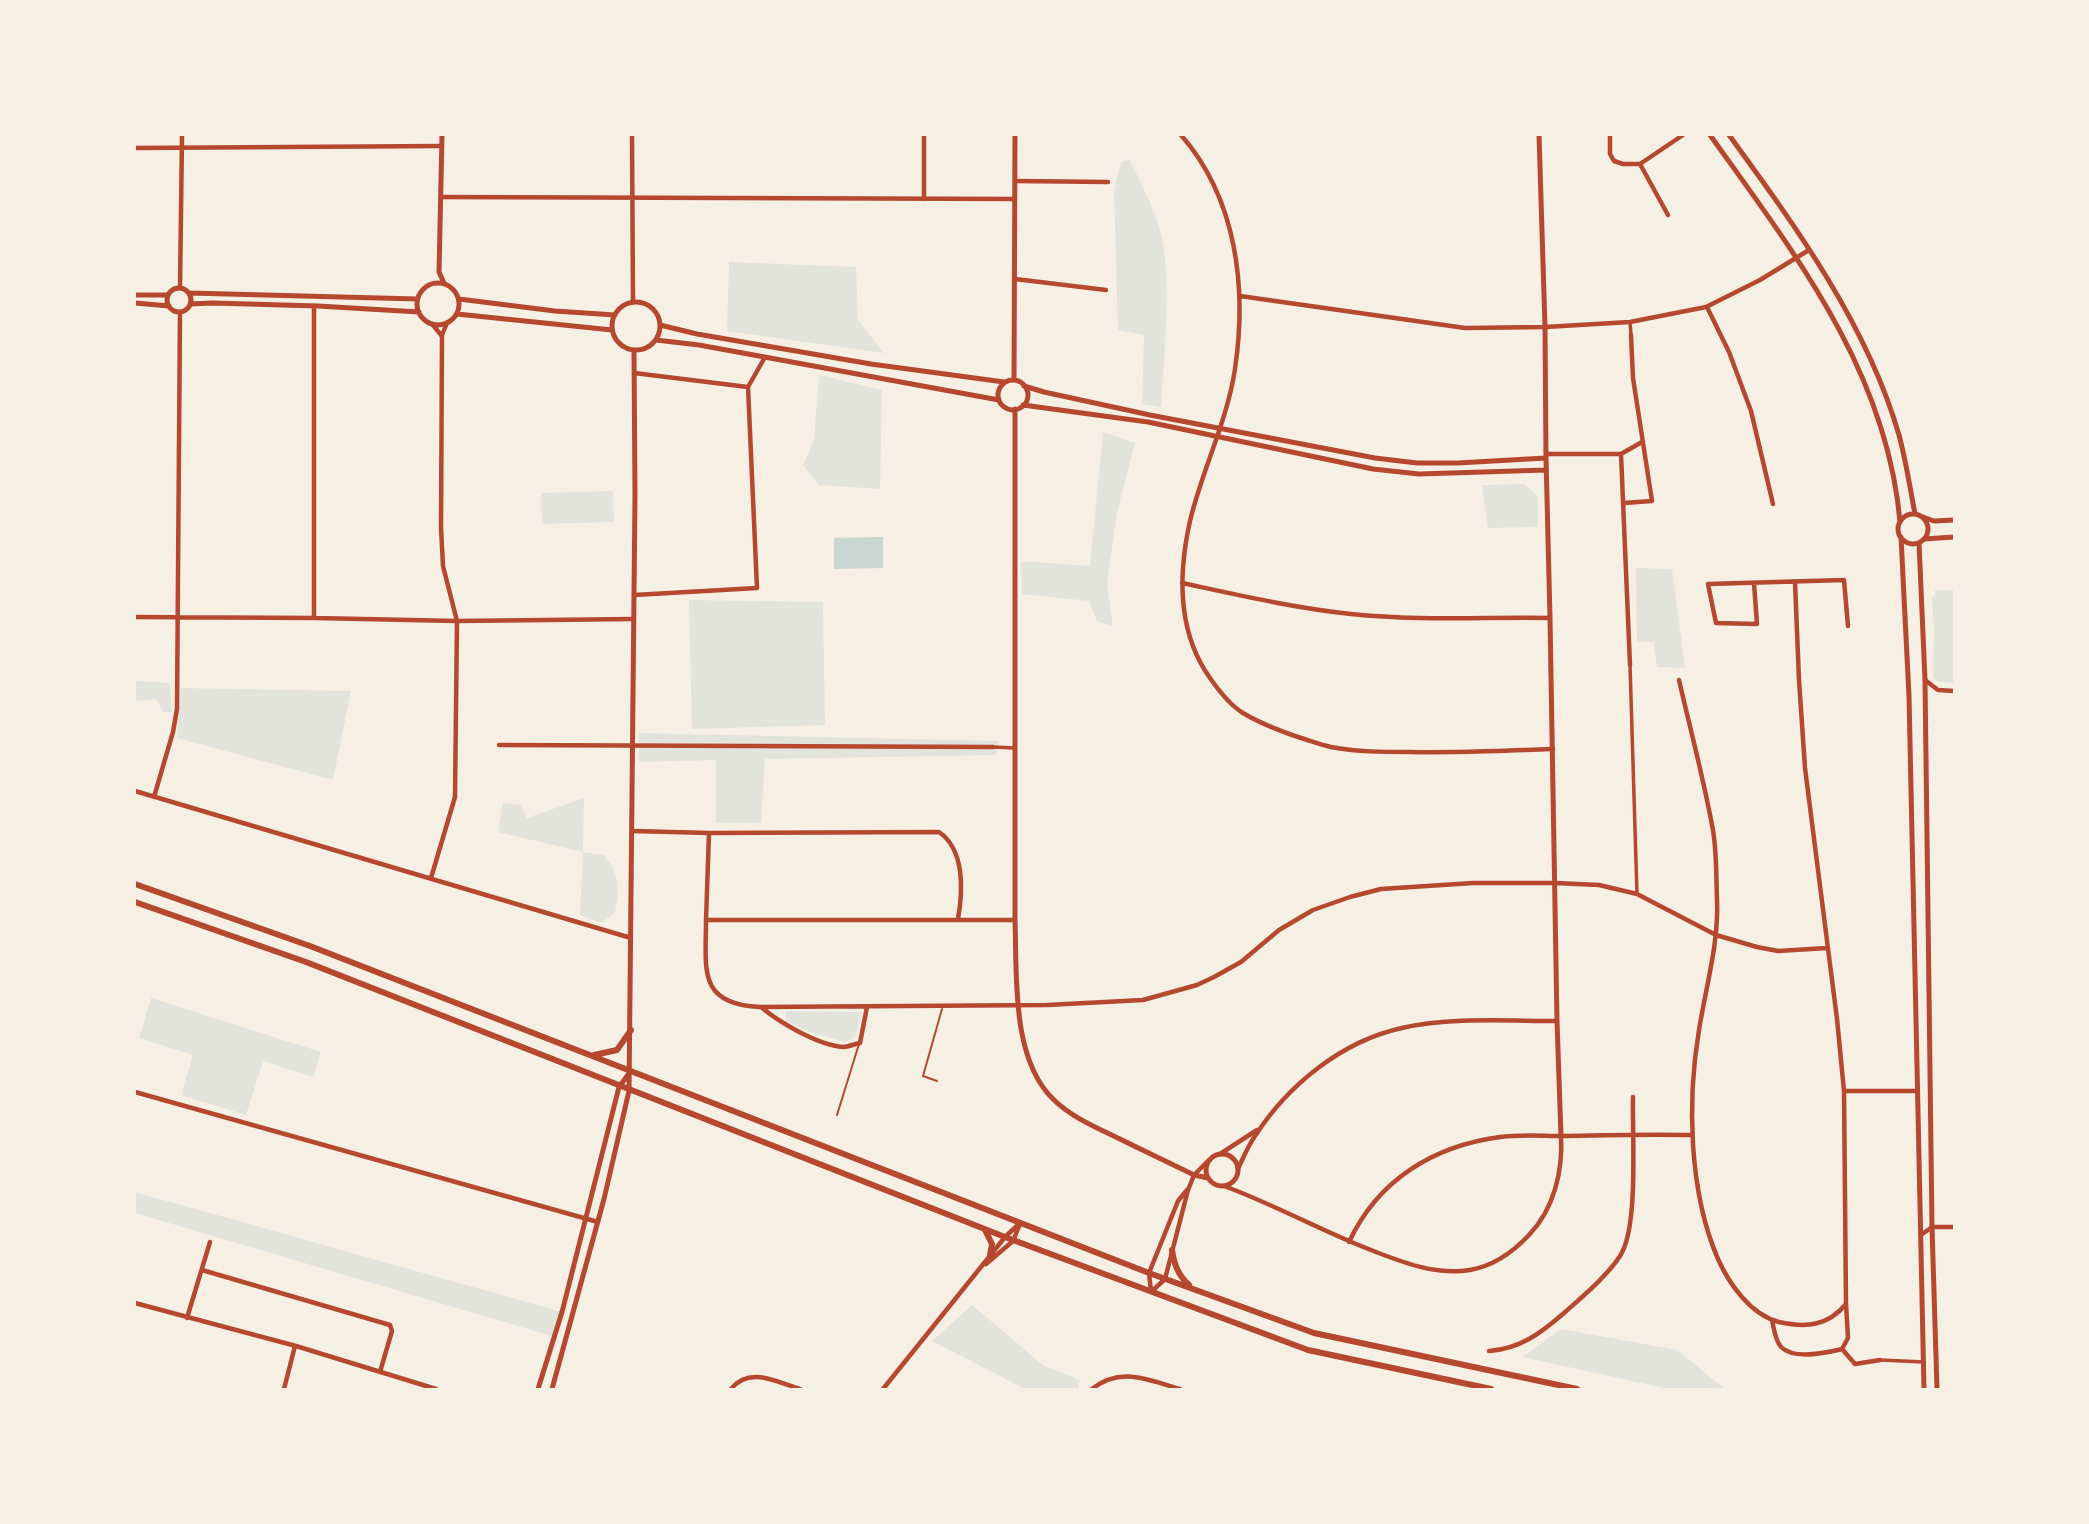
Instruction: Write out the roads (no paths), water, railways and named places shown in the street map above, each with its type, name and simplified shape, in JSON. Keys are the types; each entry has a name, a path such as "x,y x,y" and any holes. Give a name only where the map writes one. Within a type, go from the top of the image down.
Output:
{"main road":[{"path":"135,884 310,946 1149,1273 1314,1333 1577,1389"},
{"path":"135,902 306,962 1013,1241 1308,1350 1492,1389"},
{"path":"591,1055 617,1050 631,1030"},
{"path":"984,1228 992,1244 990,1255"},
{"path":"1172,1250 1178,1273 1193,1289"}],"street":[{"path":"180,288 182,135"},
{"path":"434,283 439,272 442,135"},
{"path":"632,135 634,302"},
{"path":"924,135 924,199"},
{"path":"1014,380 1015,135"},
{"path":"1181,135 1200,158 1224,211 1236,254 1240,296 1235,370 1191,519 1182,570 1184,612 1190,640 1202,667 1218,689 1240,711 1269,727 1329,746 1364,751 1459,753 1553,749"},
{"path":"1208,1161 1208,1178 1215,1185 1246,1194 1349,1242 1425,1269 1473,1270 1492,1263 1520,1244 1532,1232 1549,1206 1560,1171 1561,1136 1539,135"},
{"path":"1610,135 1610,154 1614,161 1623,164 1640,164 1683,135"},
{"path":"1710,135 1798,257 1831,315 1863,376 1891,460 1900,522 1909,696 1924,1389"},
{"path":"1729,135 1810,250 1845,309 1888,402 1918,515 1928,527 1922,541 1932,1227 1937,1389"},
{"path":"135,148 442,146"},
{"path":"1640,164 1668,215"},
{"path":"1015,181 1108,182"},
{"path":"442,197 1015,199"},
{"path":"1240,296 1465,328 1630,322 1706,307 1760,280 1810,250"},
{"path":"439,272 444,284"},
{"path":"1015,279 1106,290"},
{"path":"430,878 455,797 457,621 443,566 441,528 442,335 447,323 457,314 459,299 451,287 434,283 424,288 417,299 419,312 422,318 433,324 442,335"},
{"path":"135,295 168,295 180,288 189,293 417,299"},
{"path":"135,303 169,306 180,312 186,310 190,304 189,293"},
{"path":"168,295 169,306"},
{"path":"459,299 555,311 615,315"},
{"path":"656,341 660,325 655,311 634,302 620,309 615,315 612,330 620,344 634,351 646,348 656,341 699,345 999,400 1007,408 1015,409 1023,405 1027,398 1024,386"},
{"path":"190,304 314,306 419,312"},
{"path":"314,306 314,618"},
{"path":"1706,307 1729,352 1751,411 1773,505"},
{"path":"154,797 177,709 180,312"},
{"path":"457,314 612,330"},
{"path":"1624,503 1652,501 1633,378 1630,322"},
{"path":"433,324 447,323"},
{"path":"660,325 696,334 871,364 1004,382 1014,380 1024,386 1071,398 1375,458 1418,463 1458,463 1545,456 1622,454 1642,442"},
{"path":"552,1389 598,1222 629,1091 635,594 634,351"},
{"path":"635,594 757,588 748,387 765,357"},
{"path":"634,373 748,387"},
{"path":"999,400 999,390 1004,382"},
{"path":"1023,405 1149,422 1373,469 1419,474 1546,470"},
{"path":"1015,409 1015,920 1021,1029 1036,1075 1052,1098 1081,1120 1194,1175 1208,1178"},
{"path":"1622,454 1637,894"},
{"path":"1900,522 1906,515 1918,515 1934,521 1954,520"},
{"path":"1901,537 1909,543 1954,537"},
{"path":"1754,583 1757,624 1716,623 1708,584 1844,580 1848,625"},
{"path":"1795,582 1805,768 1844,1091 1848,1338 1842,1349"},
{"path":"1182,583 1351,614 1550,618"},
{"path":"135,617 457,621 634,619"},
{"path":"1679,680 1713,827 1718,902 1716,935 1698,1031 1692,1135 1696,1174 1713,1247 1727,1278 1746,1301 1772,1320 1804,1325 1820,1323 1836,1315 1846,1304"},
{"path":"1925,680 1938,690 1954,691"},
{"path":"499,746 1015,748"},
{"path":"135,791 631,938"},
{"path":"633,831 939,832 954,847 958,864 958,919"},
{"path":"709,833 706,968 714,989 727,1001 735,1004 867,1007 943,1004 1047,1005 1143,1000 1197,985 1241,961 1279,930 1313,910 1381,889 1473,883 1599,885 1637,894 1716,935 1757,947 1778,951 1827,948"},
{"path":"706,919 1015,920"},
{"path":"760,1006 786,1025 822,1041 845,1047 860,1043 867,1007"},
{"path":"1224,1186 1233,1182 1248,1148 1275,1108 1309,1075 1344,1051 1380,1035 1422,1024 1557,1021"},
{"path":"538,1389 558,1326 619,1087 630,1072"},
{"path":"1844,1091 1917,1091"},
{"path":"135,1092 598,1222"},
{"path":"1489,1351 1506,1350 1548,1327 1590,1290 1620,1256 1627,1243 1630,1218 1633,1097"},
{"path":"1151,1292 1165,1279 1194,1175 1208,1161 1261,1127"},
{"path":"1349,1242 1356,1227 1376,1201 1403,1173 1433,1155 1499,1137 1692,1135"},
{"path":"1220,1154 1230,1156 1238,1169"},
{"path":"1151,1292 1149,1273 1178,1201 1188,1189"},
{"path":"1920,1219 1932,1227 1954,1227"},
{"path":"883,1389 1004,1237 1020,1223"},
{"path":"982,1267 1013,1241 1020,1223"},
{"path":"1921,1235 1932,1227"},
{"path":"187,1318 210,1242"},
{"path":"202,1270 390,1325 391,1331 380,1372"},
{"path":"135,1303 296,1346 436,1389"},
{"path":"1772,1320 1780,1346 1786,1350 1810,1355 1842,1349"},
{"path":"284,1389 296,1346"},
{"path":"1842,1349 1855,1364 1880,1360 1924,1362"},
{"path":"1092,1389 1104,1380 1133,1375 1180,1389"},
{"path":"731,1389 744,1378 753,1376 800,1389"}],"lane":[{"path":"937,1082 923,1076 943,1004"},
{"path":"837,1115 860,1043"}]}
